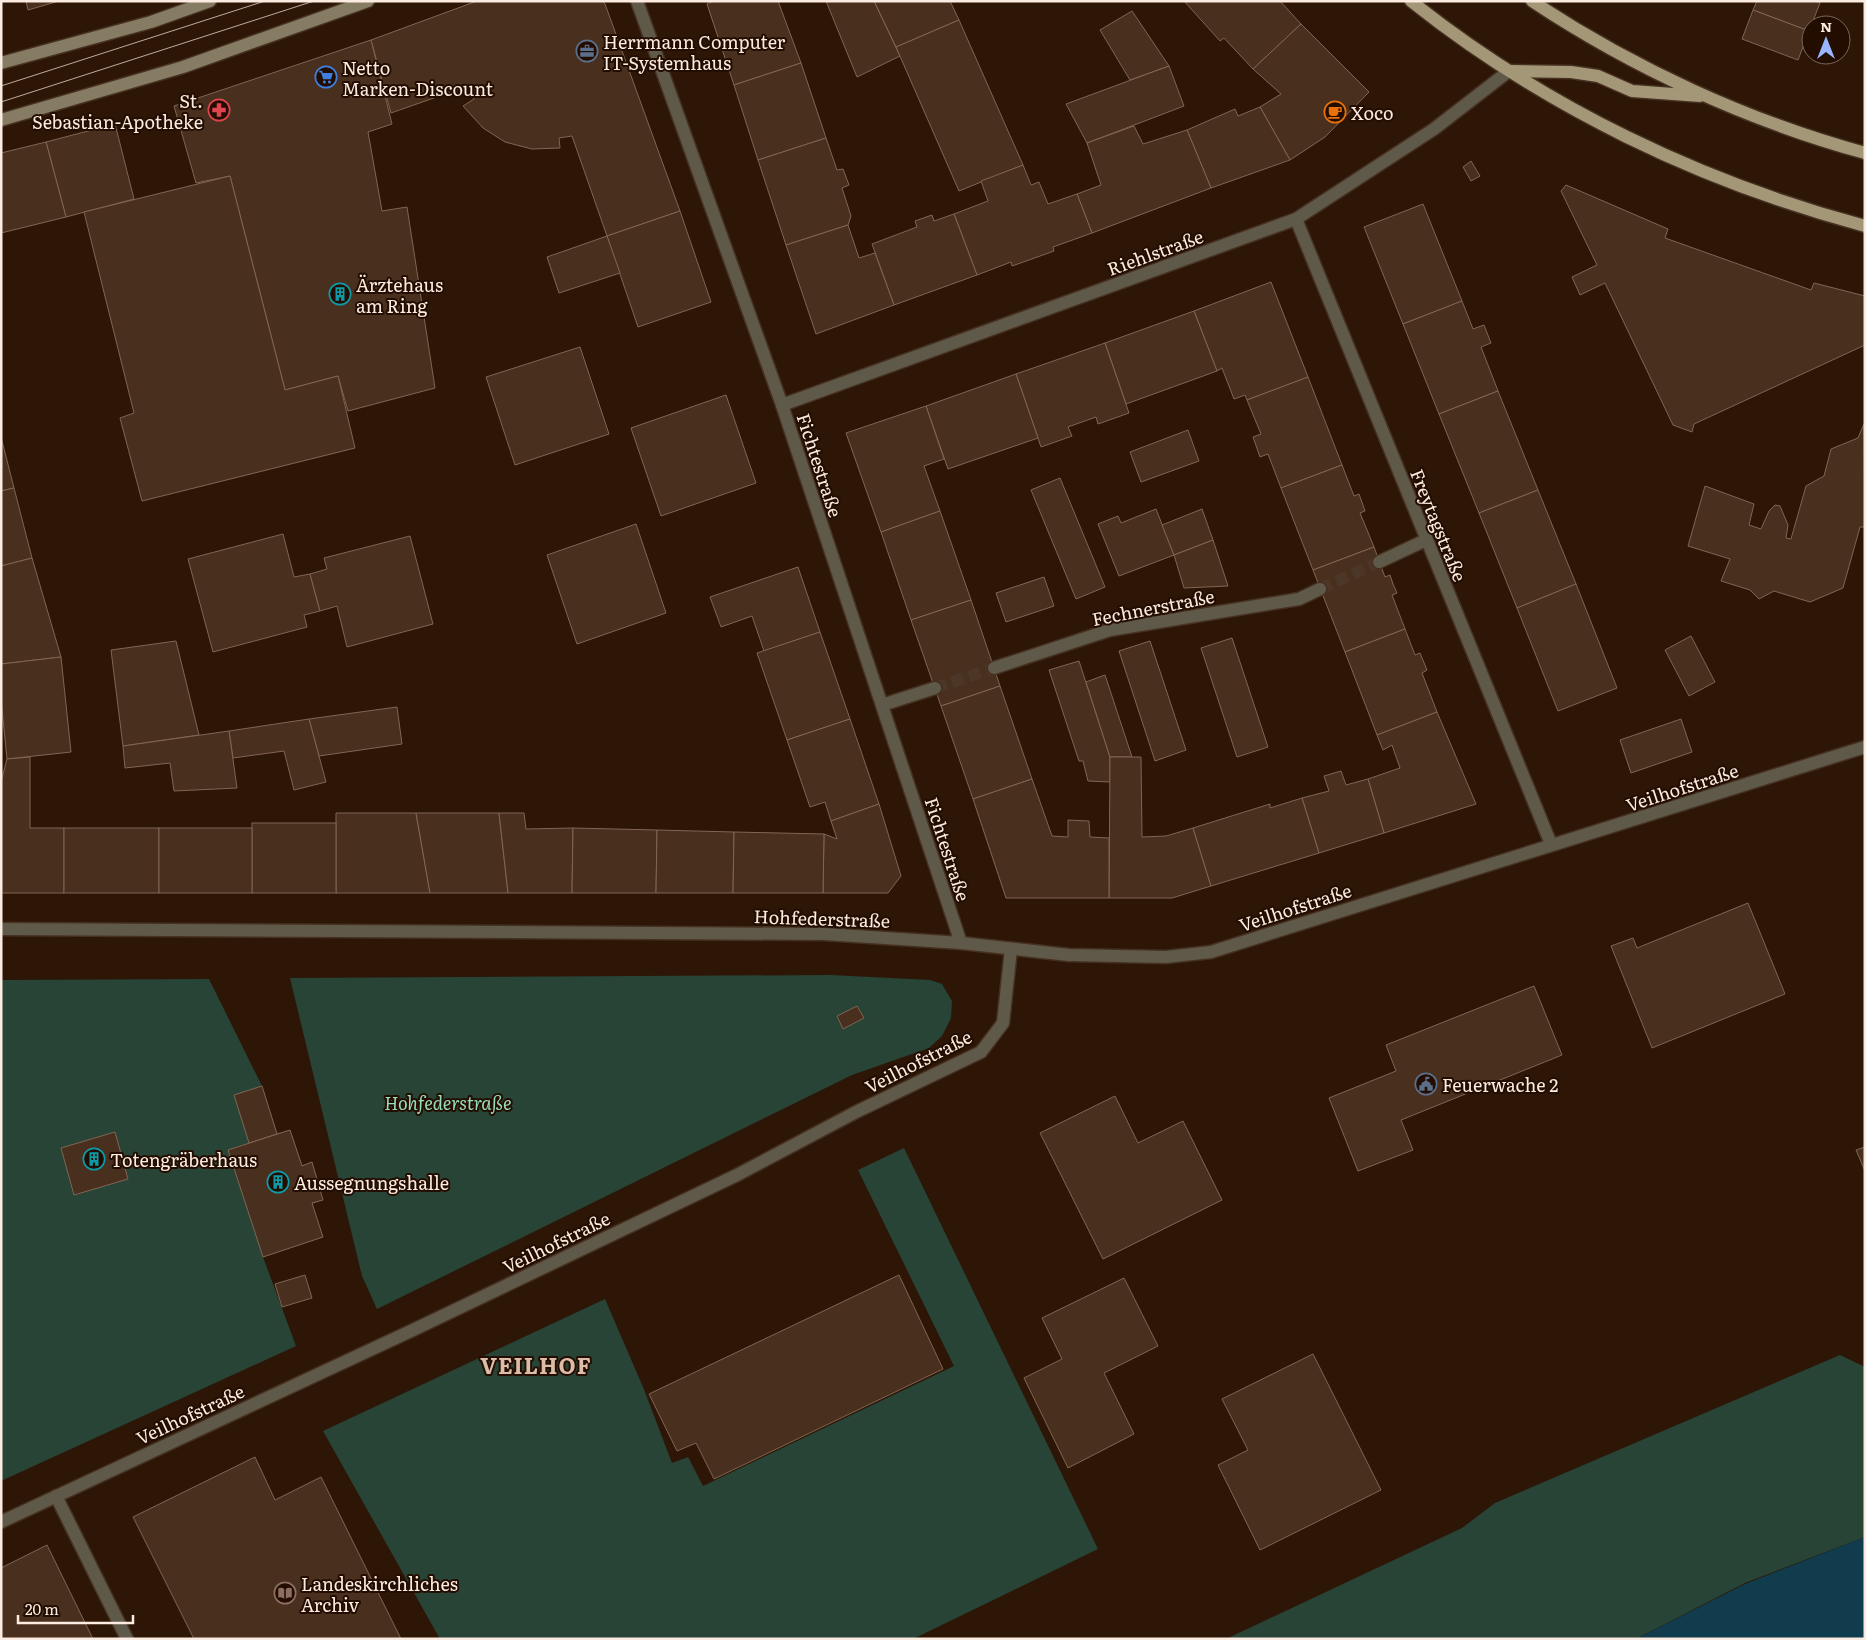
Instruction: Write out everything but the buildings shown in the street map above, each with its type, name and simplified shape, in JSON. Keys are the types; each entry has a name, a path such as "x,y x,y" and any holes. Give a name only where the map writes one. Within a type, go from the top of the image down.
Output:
{"main road":[{"path":"1,63 142,24 210,1"},
{"path":"1,120 183,67 368,1"},
{"path":"1411,1 1508,71 1606,127 1697,170 1800,207 1865,226"},
{"path":"1532,1 1593,39 1707,96 1826,143 1865,153"},
{"path":"1508,71 1571,72 1598,76 1632,91 1707,96"}],"street":[{"name":"Fichtestraße","path":"638,1 782,405 961,943"},
{"name":"Riehlstraße","path":"782,405 1296,219 1434,129 1508,71"},
{"name":"Freytagstraße","path":"1296,219 1551,844"},
{"path":"1379,562 1426,540"},
{"name":"Fechnerstraße","path":"994,668 1110,630 1299,598 1320,589"},
{"path":"882,705 935,688"},
{"name":"Veilhofstraße","path":"1,1522 413,1330 728,1179 856,1112 981,1052 1003,1023 1011,949 1069,955 1166,957 1211,952 1865,747"},
{"name":"Hohfederstraße","path":"1,929 824,934 961,943 1011,949"},
{"path":"56,1496 127,1639"}],"green space":[{"name":"Hohfederstraße","path":"831,975 930,980 942,984 952,1001 951,1018 942,1036 929,1048 852,1075 377,1309 362,1276 290,978"},
{"path":"209,979 262,1086 277,1133 290,1130 302,1165 312,1162 323,1200 312,1204 323,1237 263,1257 296,1346 1,1481 1,980"},
{"path":"904,1148 1098,1549 913,1639 440,1639 323,1431 605,1299 643,1387 672,1463 688,1457 703,1486 954,1366 858,1170"},
{"path":"1840,1355 1865,1367 1865,1537 1745,1583 1636,1639 1226,1639 1462,1528 1495,1503"}],"water":[{"path":"1865,1537 1865,1639 1636,1639 1745,1584"}],"tunnel":[{"path":"1320,589 1379,562"},
{"path":"935,688 994,668"}],"tram line":[{"path":"1,86 265,1"},
{"path":"1,102 314,1"}],"place":[{"name":"Herrmann Computer IT-Systemhaus","path":"587,51"},
{"name":"Netto Marken-Discount","path":"326,77"},
{"name":"St. Sebastian-Apotheke","path":"219,110"},
{"name":"Xoco","path":"1335,112"},
{"name":"Ärztehaus am Ring","path":"340,294"},
{"name":"Feuerwache 2","path":"1426,1084"},
{"name":"Totengräberhaus","path":"94,1159"},
{"name":"Aussegnungshalle","path":"278,1182"},
{"name":"Landeskirchliches Archiv","path":"285,1593"}],"district":[{"name":"VEILHOF","path":"536,1364"}]}
